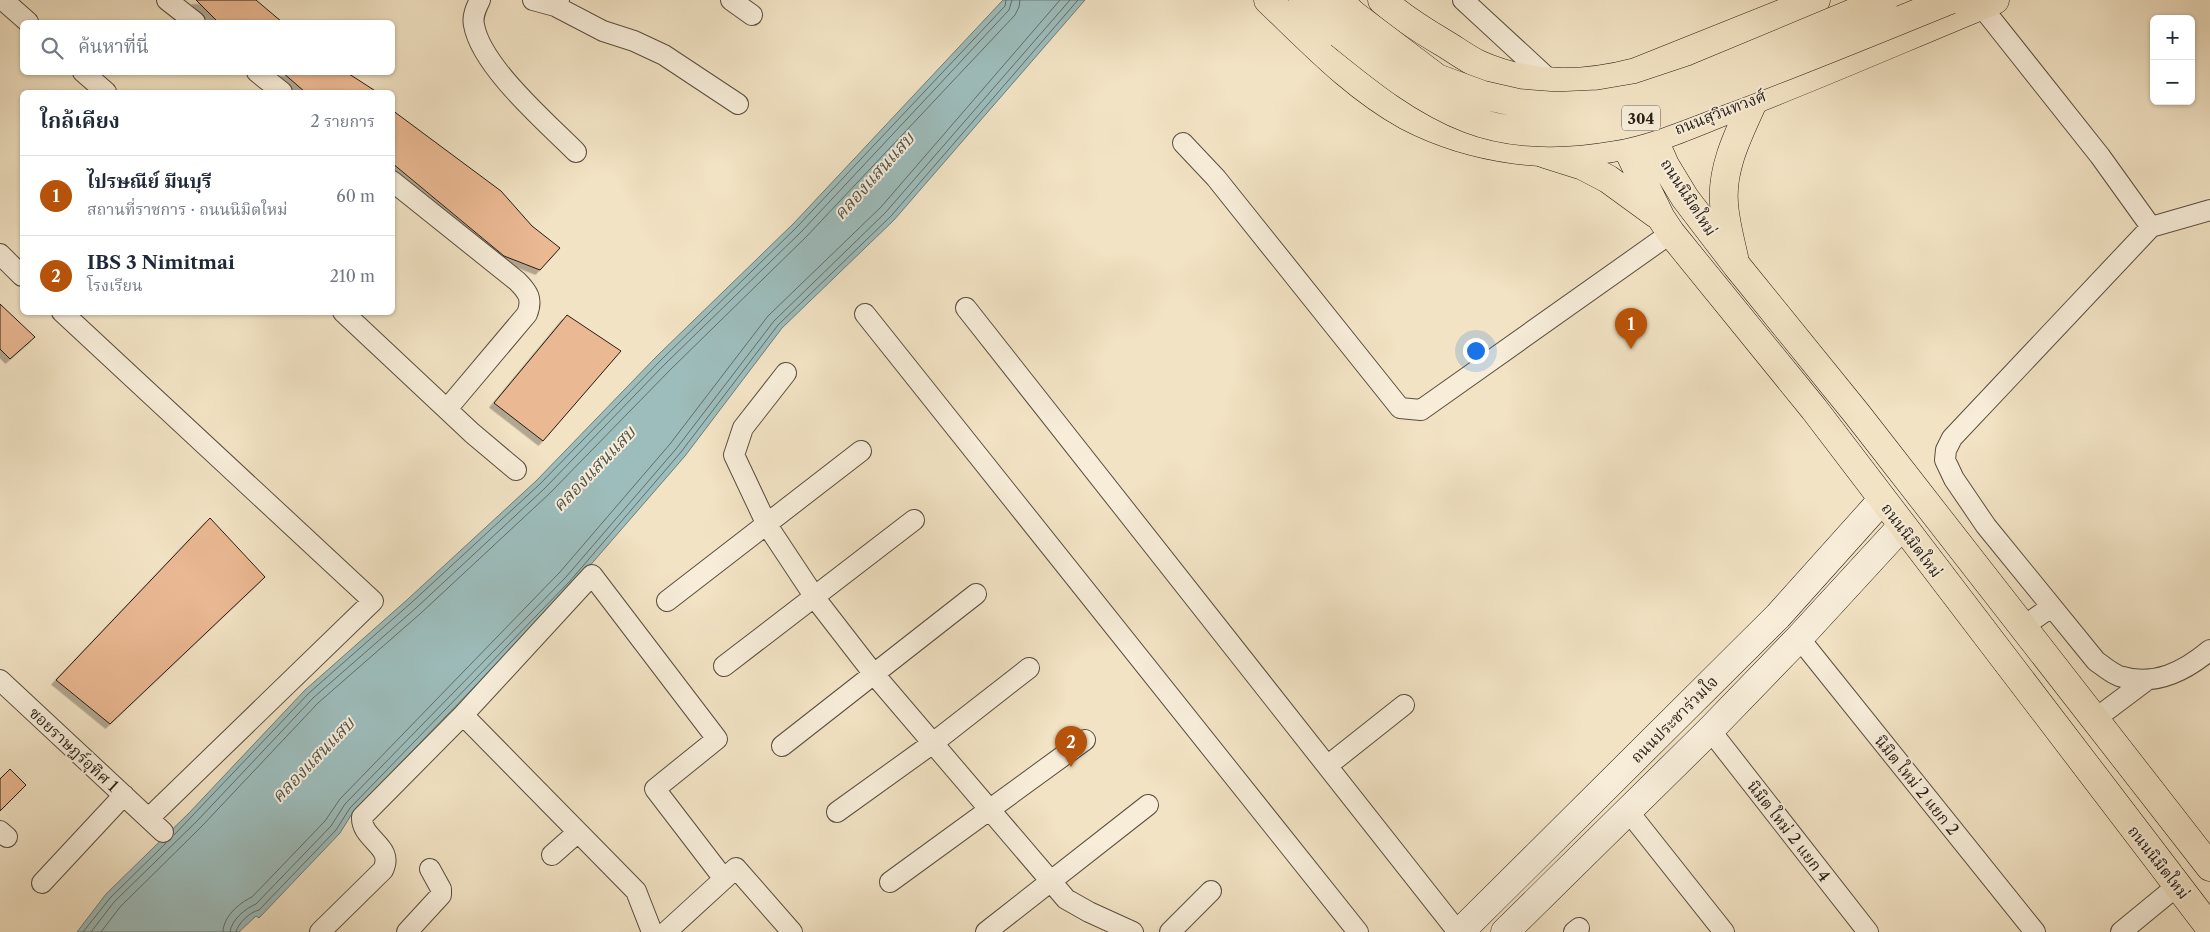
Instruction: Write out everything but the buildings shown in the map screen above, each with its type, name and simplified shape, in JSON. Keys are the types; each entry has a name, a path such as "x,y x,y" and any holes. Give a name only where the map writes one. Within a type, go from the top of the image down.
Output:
{"main road":[{"name":"ถนนสุวินทวงศ์","path":"1268,0 1358,82 1408,116 1467,140 1500,147 1570,152 1626,146 1653,138 1754,100 1988,3"},
{"name":"ถนนสุวินทวงศ์","path":"1303,0 1340,34 1392,76 1426,98 1470,119 1512,130 1560,133 1612,127 1671,110 1783,68 1950,0"},
{"name":"304","path":"1338,0 1393,46 1437,78 1483,95 1518,103 1556,106 1599,104 1640,97 1697,78 1884,0"},
{"path":"1382,0 1402,18 1477,63 1519,78 1552,82 1608,79 1636,72 1816,0"},
{"name":"ถนนนิมิตใหม่","path":"1636,72 1653,138 1665,165 1686,198 1736,266 1857,414 2210,867"},
{"name":"ถนนนิมิตใหม่","path":"1608,79 1626,146 1666,225 1814,409 2210,928"},
{"path":"1736,266 1724,202 1725,183 1736,141 1754,100"},
{"path":"1536,150 1583,166 1608,179 1666,225"},
{"name":"ถนนประชาร่วมใจ","path":"1459,932 1778,616 1882,500"},
{"name":"ถนนประชาร่วมใจ","path":"1504,932 1710,730 1799,638 1902,526"},
{"path":"1778,616 1799,638"}],"street":[{"path":"3,0 26,20"},
{"path":"167,0 192,20"},
{"path":"480,0 474,11 474,24 480,46 496,70 576,152"},
{"path":"532,0 557,3 603,31 634,41 664,55 738,104"},
{"path":"731,0 752,15"},
{"path":"1463,0 1552,82"},
{"path":"1988,3 2089,142 2149,230"},
{"path":"86,75 104,90"},
{"path":"261,75 280,90"},
{"path":"1183,143 1216,178 1400,408 1421,410 1666,225"},
{"path":"395,183 517,281 528,292 531,303 527,314 447,410"},
{"path":"2210,210 2149,230 1952,438 1946,450 1946,460 1954,480 1986,526 2096,661 2118,676 2148,680 2161,678 2190,666 2210,650"},
{"path":"0,254 20,274"},
{"path":"966,308 1459,932"},
{"path":"865,314 1358,932"},
{"path":"65,315 373,601 149,818"},
{"path":"346,315 447,410 516,470"},
{"path":"786,373 743,428 734,454 767,525 814,596 873,673 1066,899 1133,932"},
{"path":"667,601 862,451"},
{"path":"724,666 914,520"},
{"path":"320,932 382,870 386,862 385,854 364,827 362,817 463,715 592,575 717,739 654,788 724,879"},
{"path":"782,746 976,594"},
{"path":"2023,627 2051,606"},
{"name":"นิมิต ใหม่ 2 แยก 2","path":"1799,638 2035,932"},
{"path":"837,812 933,743 1029,668"},
{"name":"ซอยราษฎร์อุทิศ 1","path":"0,680 163,832"},
{"path":"2095,719 2148,680"},
{"path":"1327,766 1404,705"},
{"path":"463,715 636,891 652,932"},
{"name":"นิมิต ใหม่ 2 แยก 4","path":"1710,730 1868,932"},
{"path":"890,882 1086,740"},
{"path":"42,883 124,795"},
{"path":"986,932 1148,805"},
{"path":"1628,811 1724,932"},
{"path":"552,855 578,832"},
{"path":"407,932 441,895 441,889 430,868"},
{"path":"666,932 736,868 792,932"},
{"path":"2121,932 2178,886"},
{"path":"1170,932 1211,891"}],"water":[{"name":"คลองแสนแสบ","path":"1003,0 1085,0 894,220 782,328 685,456 574,584 353,812 340,833 259,918 256,916 239,932 77,932 106,894 189,813 305,690 408,599 536,481 657,356 794,223"}],"place":[{"name":"ไปรษณีย์ มีนบุรี","path":"1631,349"},
{"name":"IBS 3 Nimitmai","path":"1071,767"}]}
